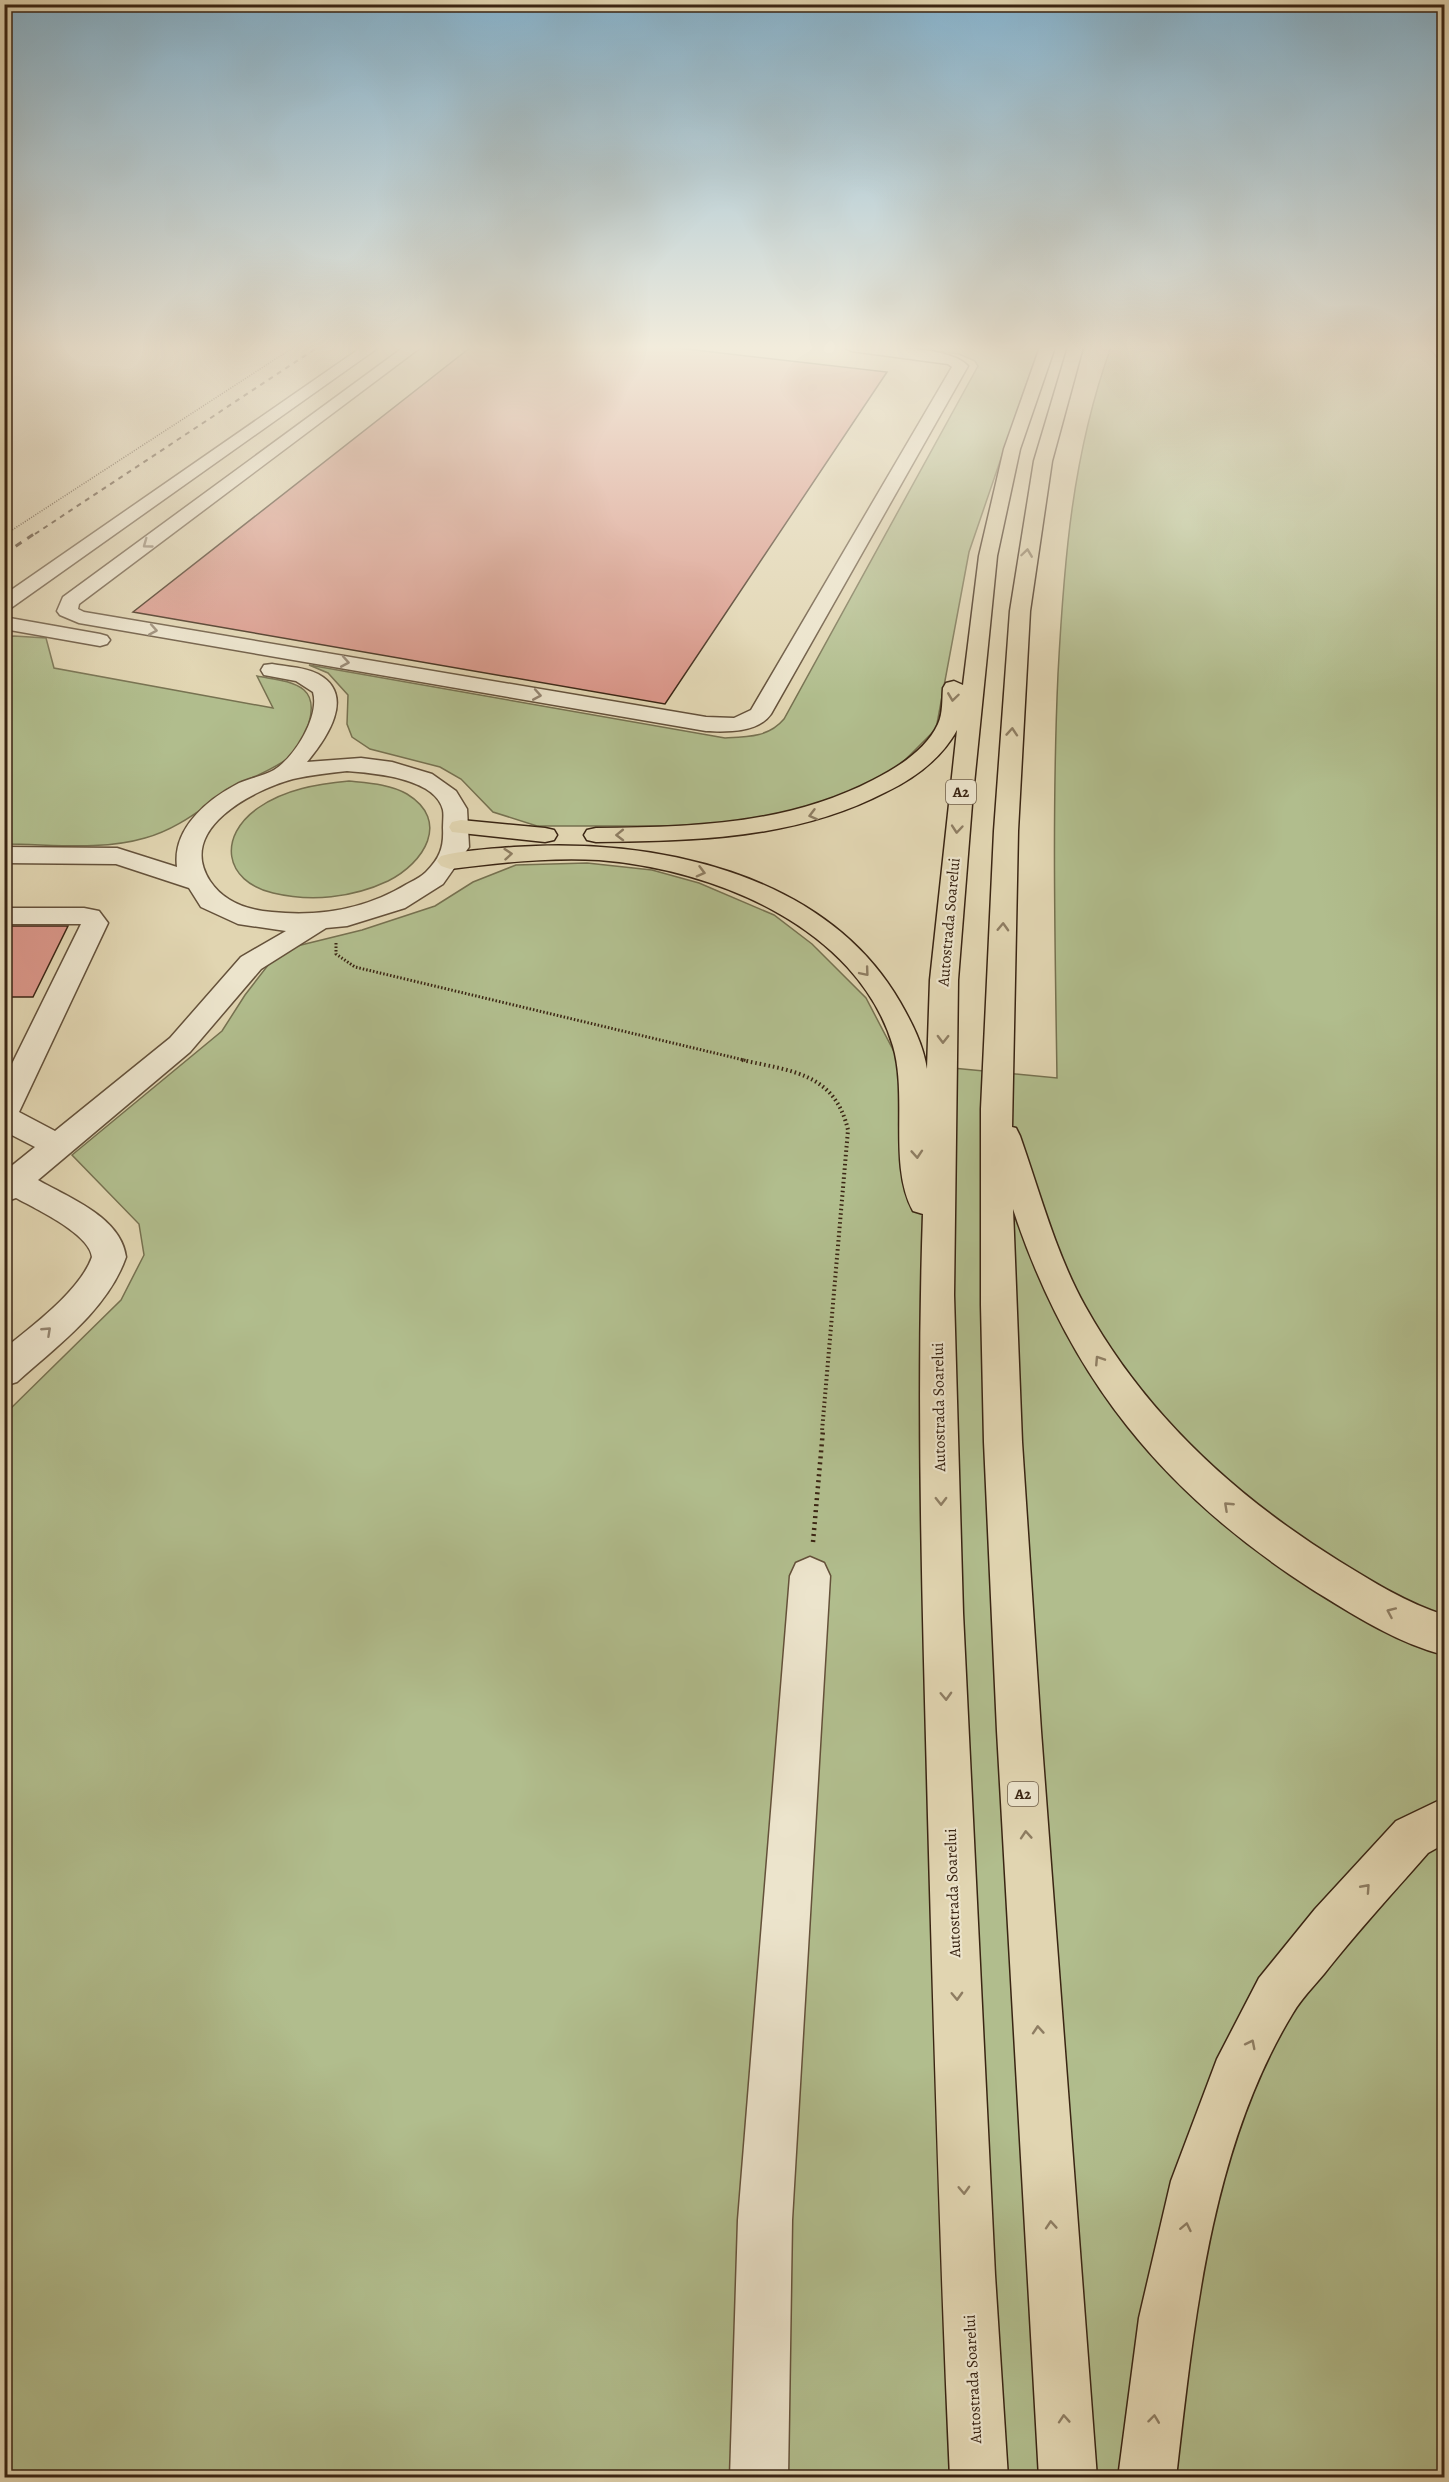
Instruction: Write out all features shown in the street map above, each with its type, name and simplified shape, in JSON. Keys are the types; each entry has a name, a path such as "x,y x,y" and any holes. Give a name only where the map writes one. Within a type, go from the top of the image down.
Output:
{"highway":[{"name":"Autostrada Soarelui","path":"979,2478 968,2275 943,1613 937,1295 944,980 988,556 1009,463"},
{"name":"A2","path":"1043,463 1020,611 1006,831 996,1109 998,1305 1019,1731 1068,2478"},
{"path":"461,827 510,833 568,835 739,831 823,812 864,796 904,773 933,748 949,723 963,626 982,604"},
{"path":"450,861 525,853 562,853 609,854 662,862 709,874 752,890 796,913 835,941 866,971 888,1004 901,1029 915,1075 917,1157 937,1295"},
{"path":"996,1109 1050,1266 1072,1315 1132,1408 1178,1460 1236,1514 1299,1560 1373,1604 1444,1635"},
{"path":"1147,2478 1167,2318 1184,2238 1197,2181 1235,2077 1276,1995 1332,1926 1412,1838 1444,1820"}],"street":[{"path":"4,604 207,463"},
{"path":"258,463 70,601 67,611 72,615 91,619 706,724 730,725 744,723 760,714 904,463"},
{"path":"4,623 314,680 322,688 326,712 344,739 378,766"},
{"path":"283,774 310,745 326,712"},
{"path":"4,1371 85,1296 105,1269 109,1256 100,1236 88,1226 10,1186 180,1045 251,963 291,937 328,922 373,912 405,898 432,880 450,861 459,844 461,827 454,805 437,787 411,774 378,766 347,764 315,767 283,774 230,798 210,813 196,831 187,857 193,881"},
{"path":"117,856 196,831"},
{"path":"4,855 117,856 193,881 217,905 236,914 271,922 328,922"},
{"path":"236,914 250,945 251,963"},
{"path":"4,916 84,916 90,917 95,923 4,1114 58,1146"},
{"path":"759,2478 765,2220 810,1576"}],"path":[{"path":"4,535 116,463"},
{"path":"328,922 336,954 355,967 793,1072 832,1091 844,1109 848,1130 810,1576"}],"green space":[{"path":"925,463 999,463 969,552 936,729 901,764 865,787 812,807 753,820 675,826 537,826 493,812 461,779 440,767 370,749 352,737 347,724 348,695 328,673 309,665 725,738 765,733 784,719"},
{"path":"1080,463 1444,463 1444,2477 5,2478 5,1414 121,1300 144,1255 139,1224 72,1155 222,1031 245,995 272,960 297,946 362,930 435,906 473,882 516,865 587,863 652,870 699,883 774,915 812,944 866,998 900,1063 1057,1078 1054,876 1058,674 1067,549"},
{"path":"4,637 46,638 54,668 273,708 257,676 288,682 304,690 309,697 311,714 309,724 296,750 285,761 239,784 183,822 158,834 128,842 93,846 5,844"},
{"path":"349,781 393,788 407,794 420,805 428,816 430,829 428,841 412,864 388,881 374,887 331,897 287,896 256,887 244,879 236,868 232,856 232,844 236,831 245,819 258,808 279,796 314,786"}],"building":[{"path":"323,463 826,463 665,704 133,612"},
{"path":"4,926 68,926 33,997 4,997"}],"railway":[{"path":"35,534 143,463"},
{"path":"4,554 37,532"}]}
